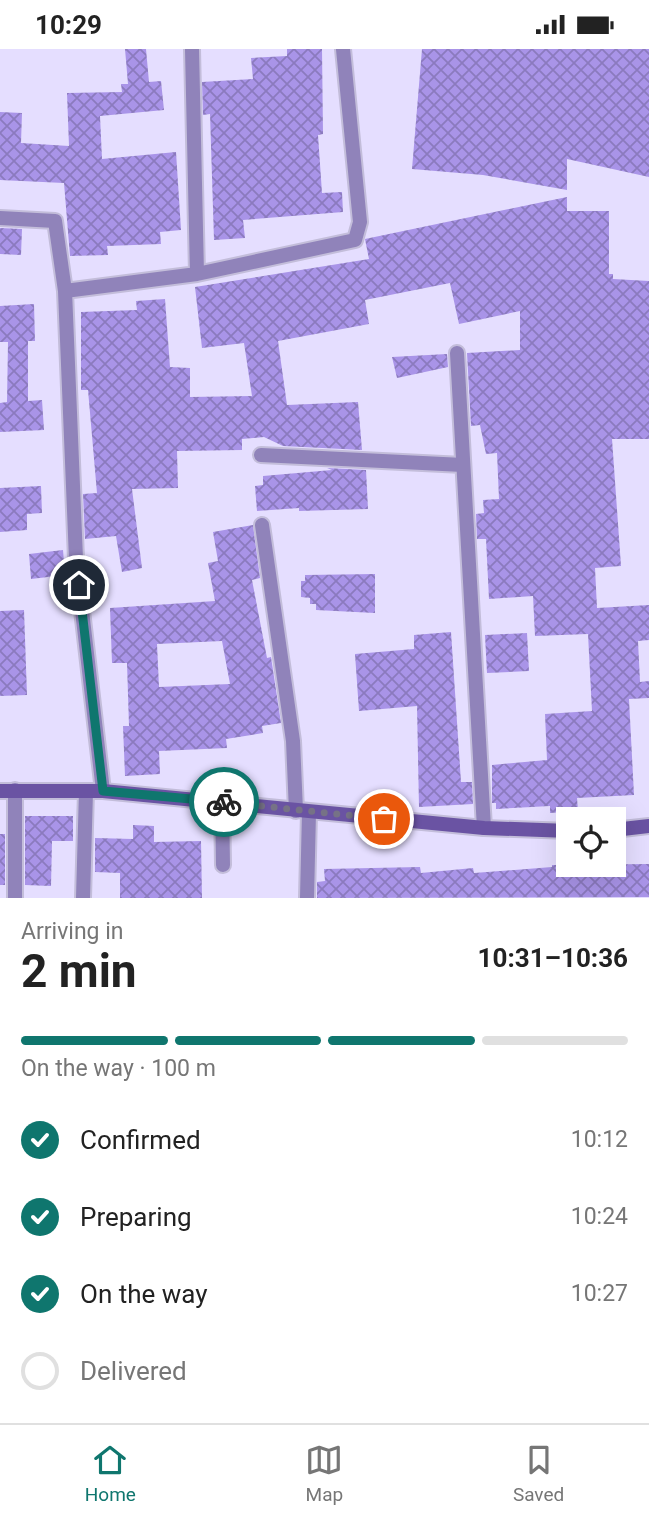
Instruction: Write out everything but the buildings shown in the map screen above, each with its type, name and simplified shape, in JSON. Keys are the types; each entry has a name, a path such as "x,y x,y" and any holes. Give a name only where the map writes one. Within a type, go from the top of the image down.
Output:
{"main road":[{"path":"7,791 103,791 484,828 556,831"},
{"path":"626,829 649,826"}],"street":[{"path":"192,49 197,274"},
{"path":"65,291 197,274 355,240 360,222 343,49"},
{"path":"0,218 55,221 65,291 76,559 103,791"},
{"path":"457,353 484,828"},
{"path":"261,455 463,465"},
{"path":"262,525 303,812 307,898"},
{"path":"7,791 15,898"},
{"path":"83,898 86,791"},
{"path":"222,802 223,865"}],"way so far":[{"path":"224,802 384,819"}],"route":[{"path":"79,585 103,791 224,802"}]}
